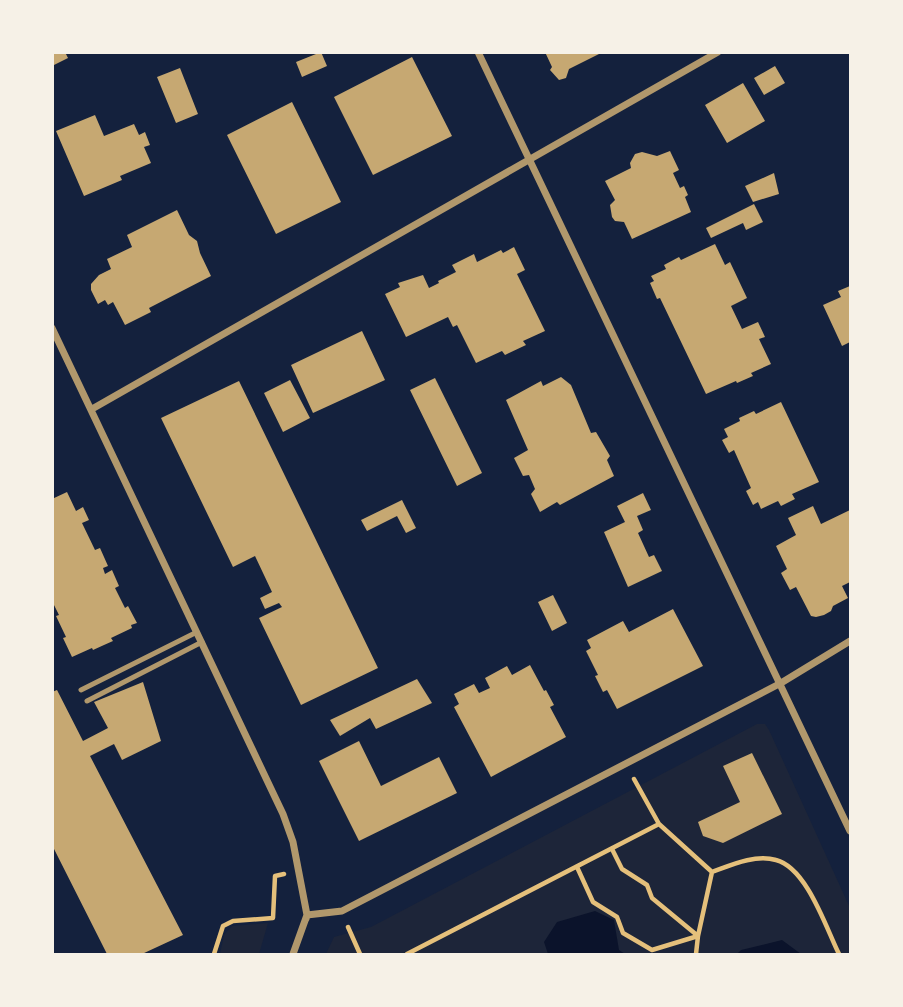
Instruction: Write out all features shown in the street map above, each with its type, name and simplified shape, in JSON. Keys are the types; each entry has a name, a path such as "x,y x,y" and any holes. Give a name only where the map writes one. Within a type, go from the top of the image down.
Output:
{"street":[{"path":"478,52 850,831"},
{"path":"92,409 718,52"},
{"path":"52,328 283,814 293,842 307,915 293,954"},
{"path":"92,409 188,613"},
{"path":"307,915 342,911 781,683 850,641"}],"lane":[{"path":"81,690 197,632"},
{"path":"87,701 202,642"}],"path":[{"path":"625,764 659,824 712,872"},
{"path":"408,954 659,824"},
{"path":"612,849 622,869 647,885 652,898 698,936"},
{"path":"712,872 745,860 777,860 801,877 839,954"},
{"path":"577,867 593,902 617,917 623,933 652,950 698,936"},
{"path":"696,954 712,872"},
{"path":"214,954 223,926 233,921 273,918 275,876 288,873"},
{"path":"342,911 360,954"}],"shaded area":[{"path":"757,724 765,724 769,730 850,908 850,954 326,954 334,937 371,927"},
{"path":"595,911 614,920 619,950 625,954 548,954 544,942 557,922"},
{"path":"268,923 259,954 220,954 224,935 232,926"},
{"path":"782,940 801,954 737,954 741,950"}],"building":[{"path":"52,52 65,52 68,58 52,66"},
{"path":"321,52 327,66 302,77 296,62"},
{"path":"545,52 603,52 569,69 566,78 559,80 550,70 552,67"},
{"path":"412,57 452,136 373,175 334,97"},
{"path":"775,66 785,83 764,95 754,78"},
{"path":"180,68 198,114 176,123 157,77"},
{"path":"743,83 765,121 727,143 705,105"},
{"path":"292,102 341,202 276,234 227,135"},
{"path":"95,115 104,136 134,124 139,135 145,132 150,145 144,147 151,163 120,176 122,180 84,196 56,131"},
{"path":"670,151 679,170 673,173 680,188 684,186 691,212 632,239 624,222 615,221 612,217 610,205 615,200 605,181 631,168 630,163 635,154 642,152 657,156"},
{"path":"774,173 779,194 753,202 745,186"},
{"path":"754,204 763,222 746,230 743,223 711,238 706,228"},
{"path":"177,210 189,235 197,241 211,276 149,308 151,312 125,325 113,302 108,305 105,300 98,304 91,284 99,275 111,269 107,259 132,247 127,235"},
{"path":"715,244 725,265 730,262 747,298 731,306 742,329 758,322 765,337 759,339 771,364 751,373 753,376 706,394 660,298 657,299 650,283 654,281 651,276 666,269 664,265"},
{"path":"514,247 525,270 517,274 545,331 523,341 526,345 505,355 502,351 476,363 457,325 453,327 448,317 406,337 385,294 400,287 398,283 423,275 429,288 456,272 452,265 474,254 477,262 501,250 503,253"},
{"path":"850,286 850,342 842,346 823,305 841,297 838,291"},
{"path":"362,331 385,380 313,413 291,365"},
{"path":"561,377 571,385 591,433 596,432 610,456 607,460 614,476 560,505 557,502 540,512 531,494 535,489 529,475 523,476 514,458 528,450 506,400 541,381 543,386"},
{"path":"435,378 482,473 457,486 410,390"},
{"path":"290,380 310,418 283,432 264,393"},
{"path":"239,381 378,668 301,705 259,618 282,607 279,603 265,609 260,598 272,592 255,556 233,567 161,418"},
{"path":"781,402 819,482 792,494 795,499 781,506 778,501 761,509 758,502 753,505 746,491 751,488 734,450 729,453 722,440 728,437 724,429 740,421 739,418 754,411 756,414"},
{"path":"67,492 76,511 83,507 89,520 82,523 95,550 100,548 108,566 103,568 105,574 112,570 119,586 115,588 125,608 128,606 137,623 111,638 113,641 72,657 52,601 52,499"},
{"path":"643,493 651,510 637,516 643,530 638,533 649,557 654,555 662,571 628,587 604,532 625,522 617,506"},
{"path":"402,500 416,528 406,533 397,516 367,531 361,520"},
{"path":"813,506 821,524 850,510 850,582 842,586 848,598 833,606 831,611 816,617 811,616 796,587 790,590 781,573 787,569 776,546 796,535 788,518"},
{"path":"553,595 567,623 552,631 538,602"},
{"path":"673,609 703,666 617,709 607,690 603,692 595,676 598,675 586,651 591,648 587,640 623,621 629,632"},
{"path":"530,665 554,705 550,707 566,737 491,777 454,707 459,704 454,694 474,684 479,693 490,688 485,678 507,666 512,675"},
{"path":"417,679 432,703 376,729 370,718 340,736 330,720"},
{"path":"143,682 161,741 122,760 114,744 90,756 183,935 142,954 107,954 52,845 52,692 57,690 83,741 108,728 94,702"},
{"path":"359,741 381,786 439,757 457,793 359,841 319,761"},
{"path":"752,753 782,814 723,843 703,836 698,822 740,802 723,766"}]}
